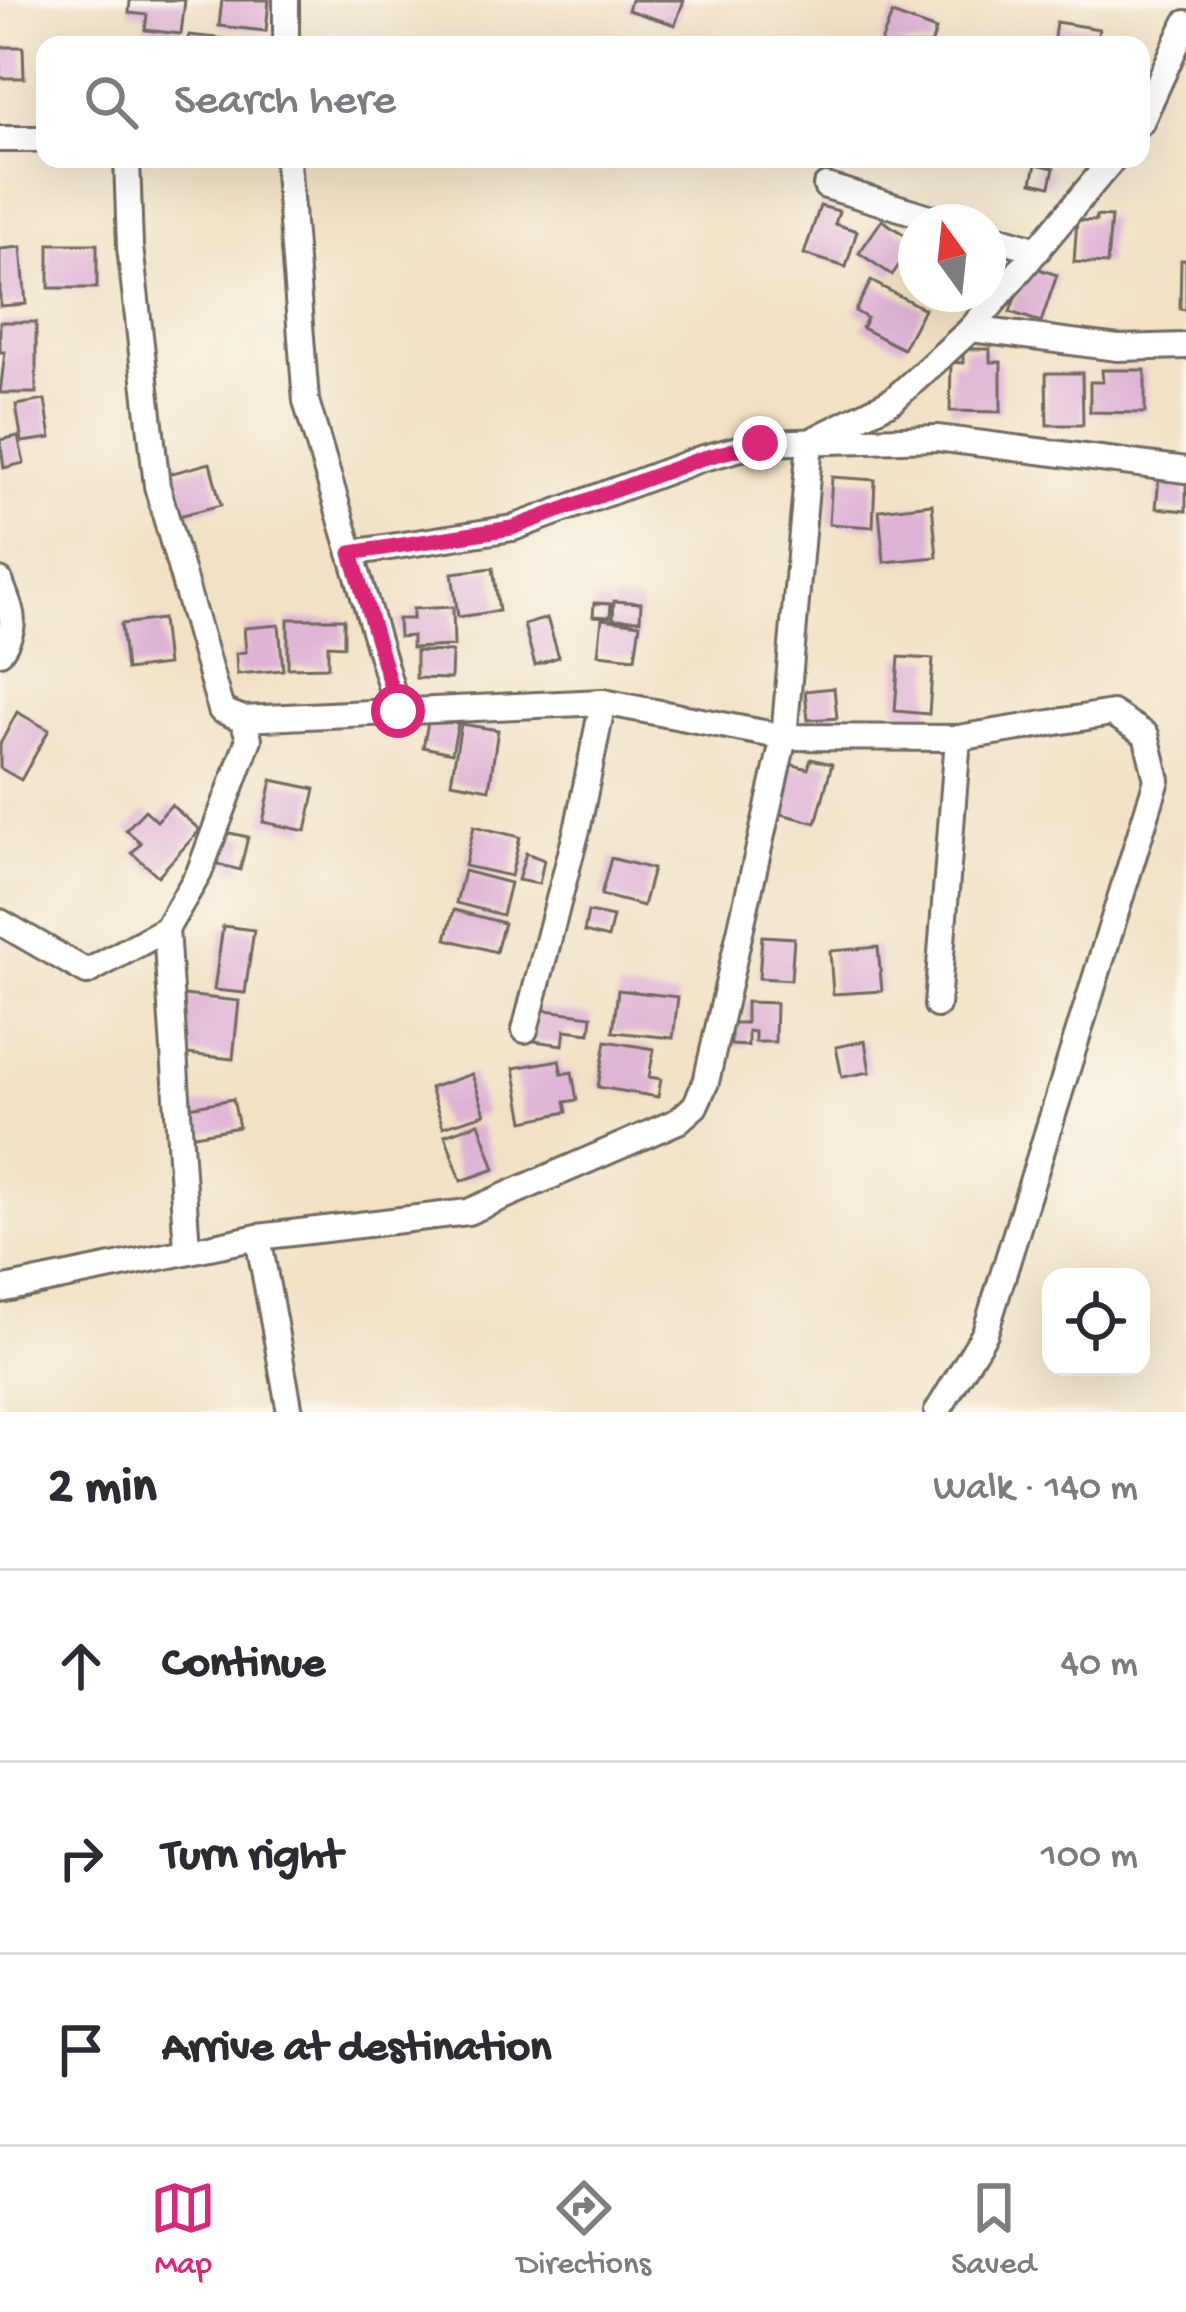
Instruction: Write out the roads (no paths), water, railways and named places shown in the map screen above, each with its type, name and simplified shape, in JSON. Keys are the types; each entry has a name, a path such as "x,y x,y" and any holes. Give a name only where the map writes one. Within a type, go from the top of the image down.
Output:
{"street":[{"path":"286,0 286,36"},
{"path":"1150,102 1186,23"},
{"path":"0,139 36,140"},
{"path":"128,168 130,247 157,486 220,710 243,719 603,702 784,737 958,738 1112,713 1146,735 1157,780 986,1333 937,1412"},
{"path":"288,168 306,401 398,711"},
{"path":"810,442 893,400 971,329 1106,168"},
{"path":"826,186 898,208"},
{"path":"1006,240 1038,250"},
{"path":"971,329 1118,348 1186,346"},
{"path":"351,553 512,528 700,459 760,443 937,438 1186,470"},
{"path":"0,1290 259,1237 468,1212 677,1121 694,1106 706,1082 784,737 810,442"},
{"path":"0,581 13,617 12,634 0,652"},
{"path":"525,1030 578,826 603,702"},
{"path":"0,922 87,972 166,928 199,873 249,739 243,719"},
{"path":"937,1005 958,738"},
{"path":"166,928 187,1249"},
{"path":"259,1237 290,1412"}]}
